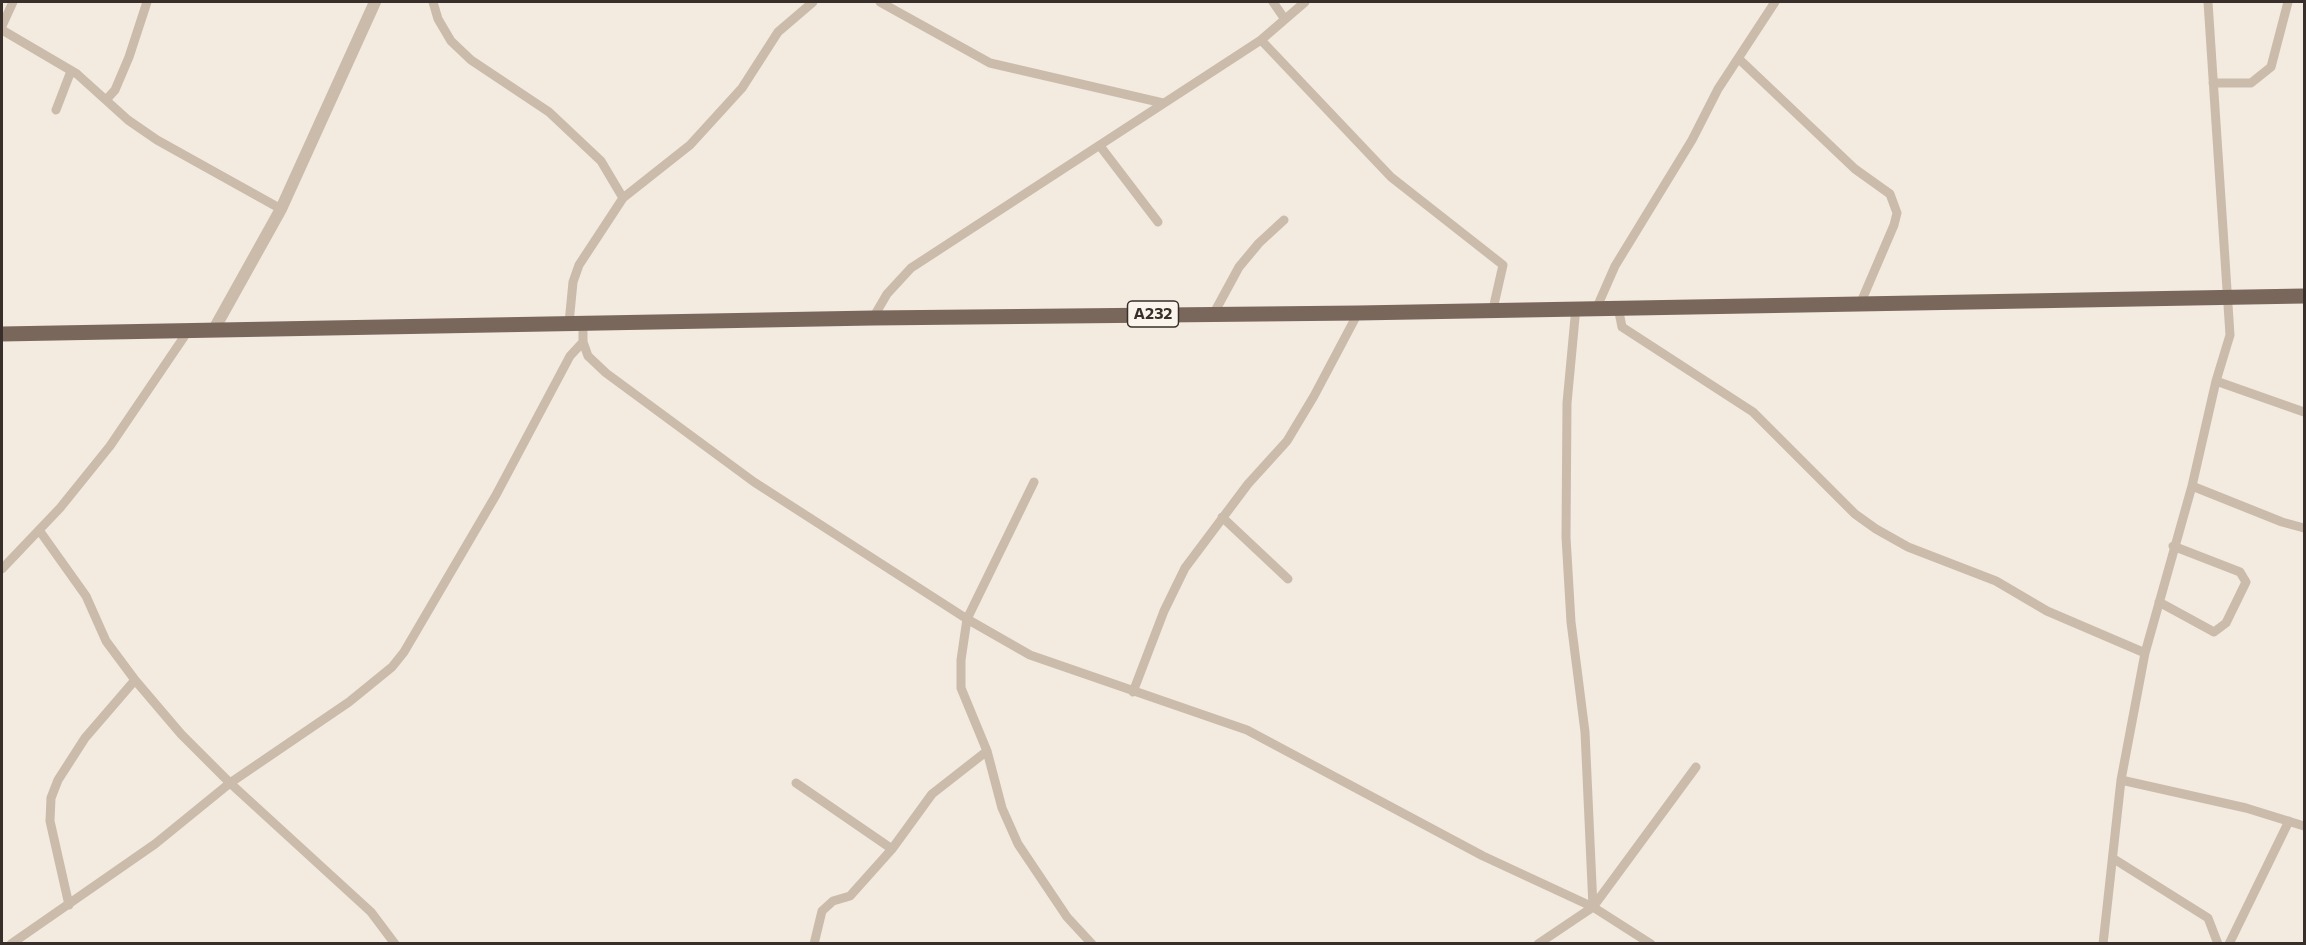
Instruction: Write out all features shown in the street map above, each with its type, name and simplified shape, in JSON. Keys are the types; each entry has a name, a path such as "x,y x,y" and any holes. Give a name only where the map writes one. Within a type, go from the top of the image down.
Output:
{"main road":[{"name":"A232","path":"2,334 2304,296"}],"street":[{"path":"13,2 2,28 71,71 157,140 280,208"},
{"path":"106,100 115,90 129,57 147,2"},
{"path":"213,331 280,208 375,2"},
{"path":"433,2 438,19 450,41 471,60 556,118 601,161 623,198"},
{"path":"813,2 778,32 742,88 690,145 623,198 579,265 573,282 576,323 588,356 606,373 754,482 967,619 1030,655 1247,730 1483,856 1593,907 1651,944"},
{"path":"880,2 990,63 1163,103"},
{"path":"1272,2 1284,18"},
{"path":"873,318 886,294 911,268 954,242 1037,183 1100,146 1261,40 1305,2"},
{"path":"1596,307 1615,266 1692,140 1718,89 1775,2"},
{"path":"2103,944 2121,780 2145,653 2173,546 2192,486 2216,381 2230,335 2208,2"},
{"path":"2213,83 2251,82 2271,67 2288,2"},
{"path":"1261,40 1391,177 1503,266 1493,309"},
{"path":"1739,59 1855,169 1890,194 1897,213 1894,225 1861,302"},
{"path":"56,110 71,71"},
{"path":"1100,146 1158,222"},
{"path":"1214,313 1239,267 1259,243 1284,220"},
{"path":"1576,307 1567,403 1566,537 1571,622 1585,732 1593,907"},
{"path":"1618,307 1622,327 1753,412 1855,514 1876,529 1908,547 1996,581 2047,611 2145,653"},
{"path":"1133,692 1164,611 1185,568 1222,517 1287,441 1358,313"},
{"path":"2,569 39,530 110,446 188,331"},
{"path":"11,944 154,844 230,783 349,702 392,667 404,652 496,495 570,357 583,342"},
{"path":"2216,381 2304,412"},
{"path":"1034,482 967,619 961,660 962,688 987,751 1002,808 1018,844 1067,917 1092,944"},
{"path":"2192,486 2282,522 2304,528"},
{"path":"1222,517 1288,579"},
{"path":"39,530 86,596 106,641 135,680 182,734 230,783 368,909 395,944"},
{"path":"2159,602 2214,632 2226,623 2246,582 2240,572 2173,546"},
{"path":"69,905 50,821 51,798 58,780 85,738 135,680"},
{"path":"814,944 822,911 833,902 850,896 892,849 914,815 932,794 987,751"},
{"path":"1538,944 1593,907 1696,767"},
{"path":"2121,780 2246,808 2304,826"},
{"path":"796,783 892,849"},
{"path":"2229,944 2289,821"},
{"path":"2114,859 2208,918 2218,944"}]}
